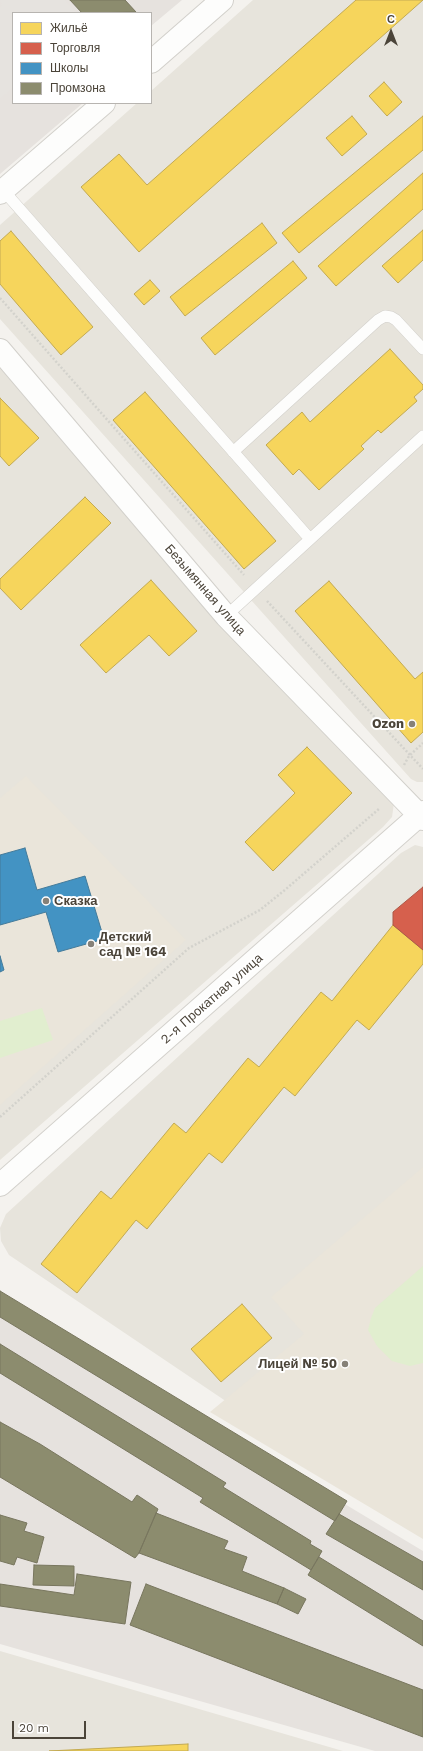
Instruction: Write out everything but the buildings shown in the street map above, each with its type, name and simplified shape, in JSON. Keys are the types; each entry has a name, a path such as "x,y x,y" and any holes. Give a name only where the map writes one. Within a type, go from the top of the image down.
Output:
{"street":[{"path":"152,61 222,0"},
{"path":"2,192 103,104"},
{"name":"Безымянная улица","path":"0,350 226,616 392,787 422,815"},
{"name":"2-я Прокатная улица","path":"0,1185 422,815"}],"lane":[{"path":"2,192 310,539"},
{"path":"234,452 384,316 391,317 396,320 423,349"},
{"path":"226,616 423,436"}],"path":[{"path":"0,298 256,588 409,756 423,769"},
{"path":"0,1117 189,948 260,910 286,890 383,805 409,756 423,743"}],"shaded area":[{"path":"0,0 182,0 152,25 152,12 12,12 12,104 82,104 0,174"},
{"path":"0,0 65,0 76,12 12,12 12,89 0,99 0,8 2,6"},
{"path":"253,0 423,0 423,782 417,782 411,779 0,319 0,225 136,104 152,104 152,90"},
{"path":"0,367 394,803 392,817 383,827 0,1160"},
{"name":"Детский сад № 164","path":"26,776 186,940 0,1105 0,798"},
{"path":"415,845 423,847 423,1534 9,1255 1,1241 0,1228 6,1214 401,853"},
{"name":"Лицей № 50","path":"423,1167 423,1539 210,1412 304,1334 271,1297"},
{"path":"0,1297 423,1551 423,1751 375,1751 0,1644"},
{"path":"0,1651 343,1751 0,1751"}],"green space":[{"path":"42,1008 53,1040 0,1058 0,1021"},
{"path":"423,1266 423,1363 410,1366 392,1361 377,1346 368,1330 375,1308"}],"place":[{"name":"Ozon","path":"412,724"},
{"name":"Сказка","path":"46,901"},
{"name":"Детский сад № 164","path":"91,944"},
{"name":"Лицей № 50","path":"345,1364"}]}
